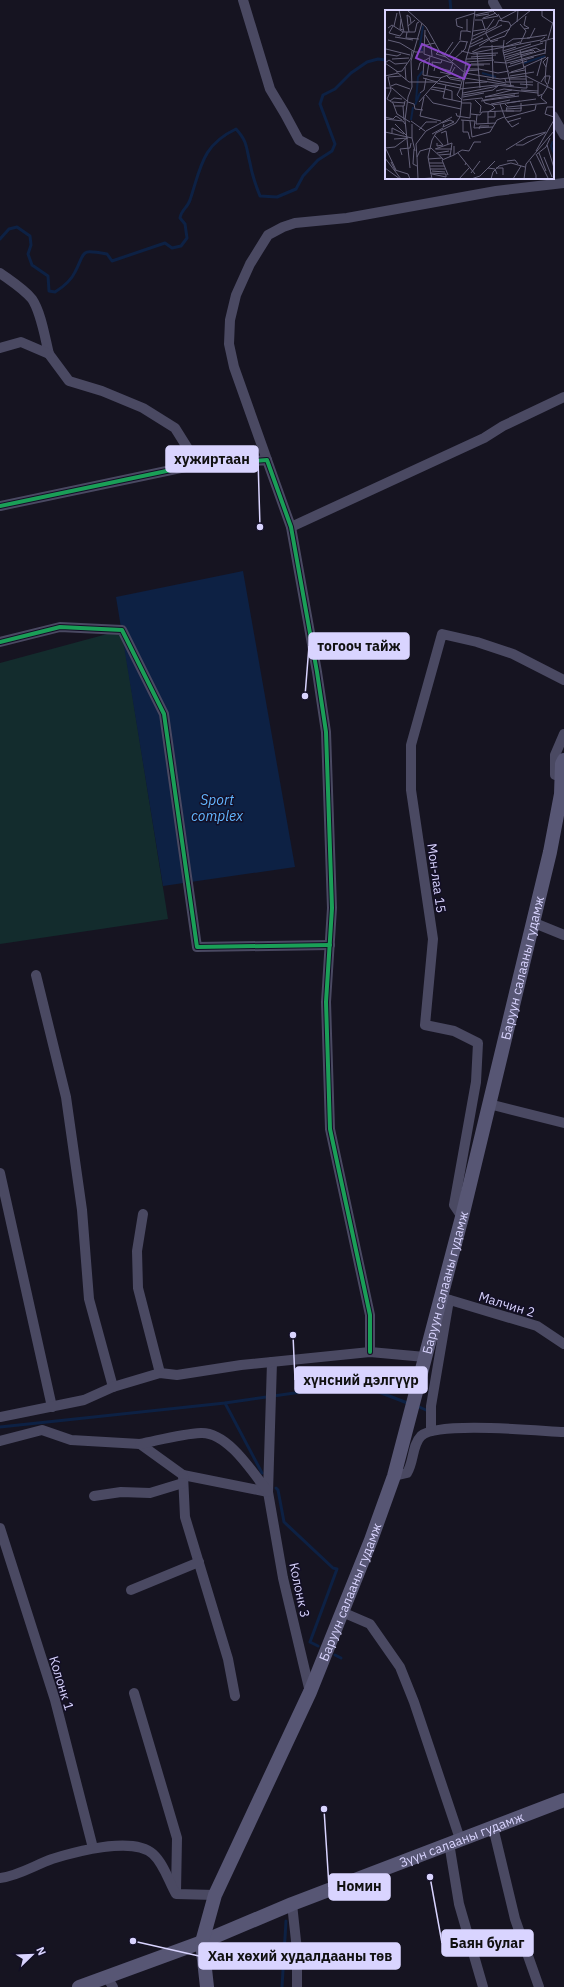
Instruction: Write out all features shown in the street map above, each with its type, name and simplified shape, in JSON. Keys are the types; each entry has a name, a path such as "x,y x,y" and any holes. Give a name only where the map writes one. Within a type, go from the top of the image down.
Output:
{"main road":[{"name":"Баруун салааны гудамж","path":"202,1942 216,1895 310,1692 394,1476 405,1428 420,1380 425,1357 445,1298 462,1217 556,823 561,794 562,764 564,760"},
{"name":"Зүүн салааны гудамж","path":"79,1987 110,1982 292,1904 564,1800"},
{"path":"202,1942 207,1987"}],"street":[{"path":"244,0 270,89 299,140 314,148"},
{"path":"493,2 497,10"},
{"path":"554,118 564,135"},
{"path":"370,1352 370,1316 330,1129 326,1002 332,908 326,732 318,672 291,527 234,367 229,344 230,320 236,295 250,264 268,235 283,226 295,223 347,218 496,191 564,183"},
{"path":"0,273 18,286 32,300 40,321 49,354 69,381 102,391 143,408 175,428 196,465"},
{"path":"0,348 21,342 49,354"},
{"path":"291,527 484,438 503,426 564,397"},
{"path":"0,506 196,465 267,460"},
{"path":"0,642 60,628 122,630 164,714 197,947 330,945"},
{"name":"Мон-лаа 15","path":"462,1217 454,1205 476,1082 478,1044 454,1031 425,1025 433,940 412,790 411,745 442,634 477,642 513,654 564,680"},
{"path":"556,823 555,756 564,734"},
{"path":"532,922 564,935"},
{"path":"36,976 66,1097 82,1210 89,1299 113,1387"},
{"path":"489,1104 564,1123"},
{"path":"0,1173 52,1406"},
{"path":"143,1214 137,1251 138,1288 160,1373"},
{"path":"431,1430 431,1406 445,1298"},
{"name":"Малчин 2","path":"445,1298 537,1326 564,1344"},
{"path":"0,1417 84,1400 113,1387 160,1373 177,1375 272,1362 370,1352 425,1357"},
{"name":"Колонк 3","path":"272,1362 270,1385 268,1492 283,1578 310,1692"},
{"path":"394,1476 407,1473 410,1469 418,1439 431,1430 461,1428 564,1432"},
{"path":"0,1441 42,1430 71,1440 140,1444 202,1433 220,1438 232,1447 268,1492"},
{"path":"140,1444 183,1479 268,1492"},
{"path":"94,1496 121,1492 150,1493 183,1479"},
{"path":"183,1479 185,1517 228,1659 235,1696"},
{"name":"Колонк 1","path":"0,1528 55,1700 93,1848"},
{"path":"130,1590 199,1562"},
{"path":"342,1612 370,1624 400,1667 414,1702 454,1841 459,1904 483,1987"},
{"path":"134,1693 177,1838 176,1894"},
{"path":"493,1827 515,1919 539,1987"},
{"path":"0,1878 52,1859 93,1848 131,1846 152,1854 162,1866 176,1894"},
{"path":"176,1894 216,1895"},
{"path":"292,1904 297,1950 297,1987"}],"green space":[{"path":"122,630 168,919 0,944 0,663"}],"water":[{"name":"Sport complex","path":"243,571 295,867 163,886 116,597"}],"waterway":[{"path":"450,0 451,10"},
{"path":"0,239 9,229 17,227 30,236 31,245 28,254 32,265 48,276 49,291 55,292 64,286 71,278 83,256 87,252 107,254 112,261 165,243 172,248 181,246 187,238 185,224 180,218 181,215 189,202 204,158 216,142 236,129 246,145 253,176 260,196 277,197 296,189 303,176 318,160 332,151 335,144 320,104 323,95 335,89 351,73 367,62 378,59 385,60"},
{"path":"0,1427 225,1403 358,1384 410,1404"},
{"path":"225,1403 262,1473"},
{"path":"417,1406 426,1410"},
{"path":"276,1488 278,1490 284,1522 333,1568 337,1569 310,1642 318,1646"},
{"path":"335,1655 341,1658"},
{"path":"282,1987 286,1921"}],"cycle path":[{"path":"0,506 195,465 267,460 291,527 317,672 326,732 332,908 326,1002 330,1129 370,1315 370,1352"},
{"path":"0,642 60,627 122,630 164,714 197,947 330,945"}],"place":[{"name":"хужиртаан","path":"260,527"},
{"name":"тогооч тайж","path":"305,696"},
{"name":"хүнсний дэлгүүр","path":"293,1335"},
{"name":"Номин","path":"324,1809"},
{"name":"Баян булаг","path":"430,1877"},
{"name":"Хан хөхий худалдааны төв","path":"133,1941"}]}
